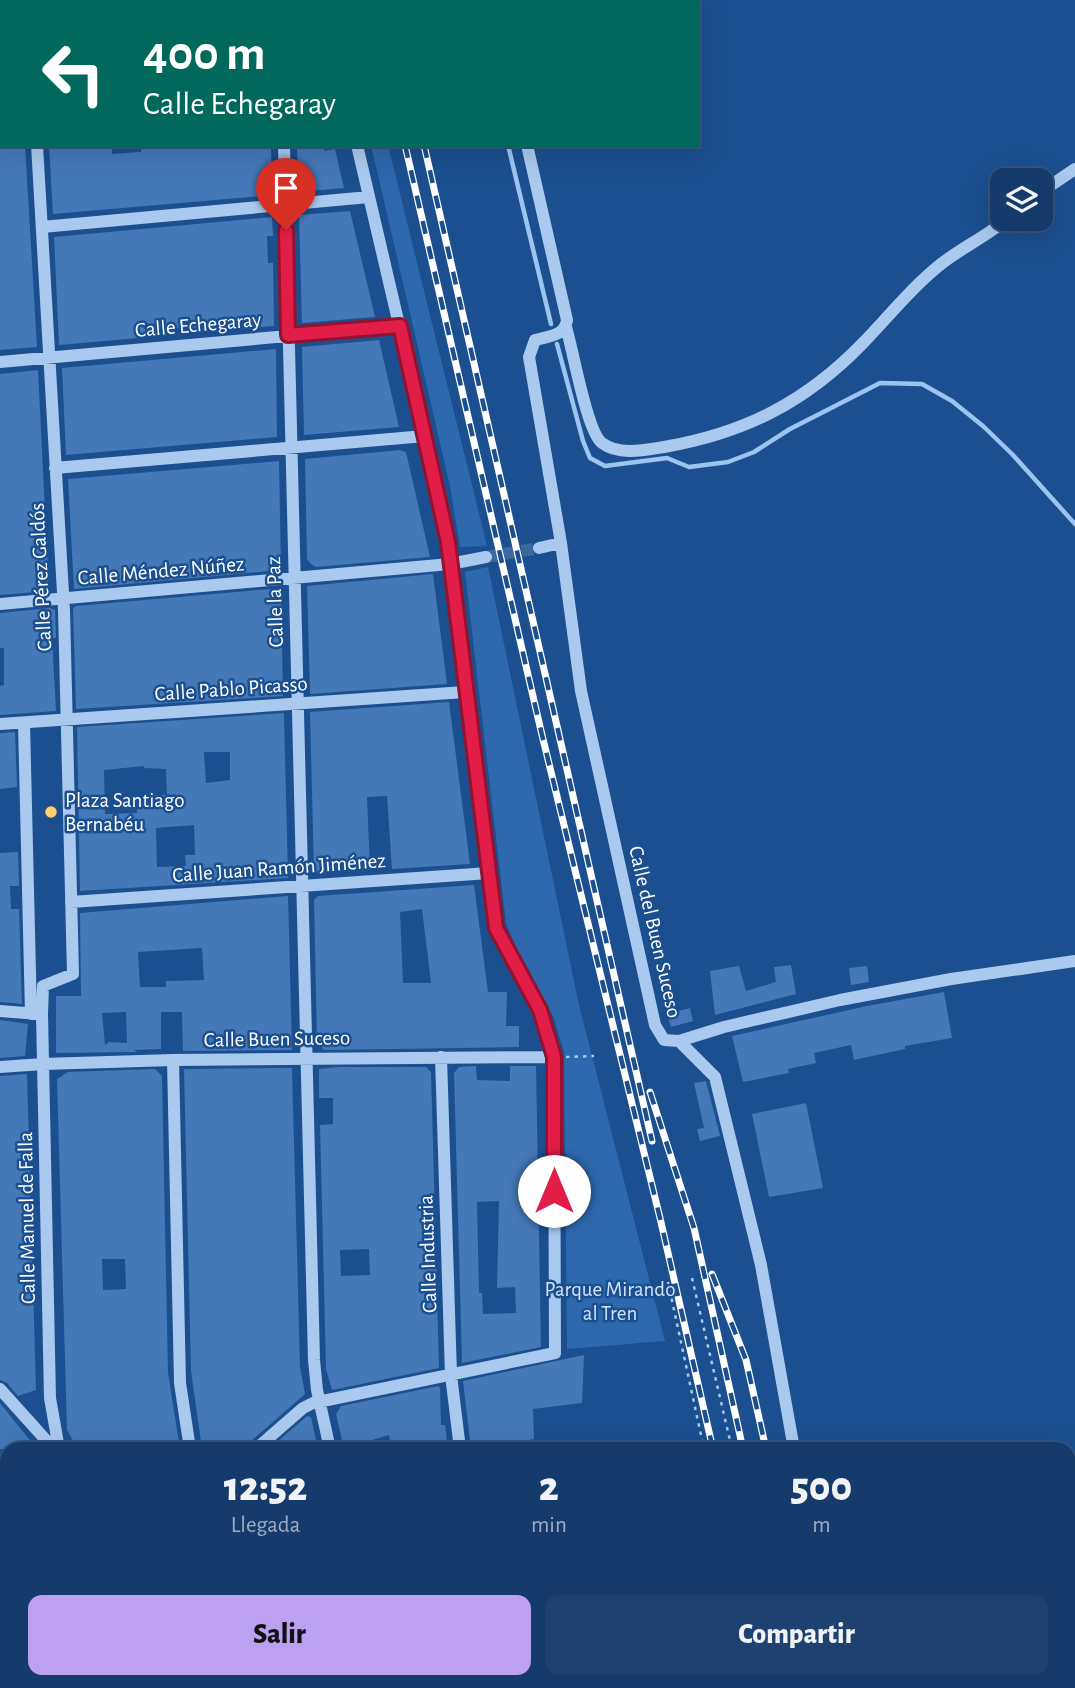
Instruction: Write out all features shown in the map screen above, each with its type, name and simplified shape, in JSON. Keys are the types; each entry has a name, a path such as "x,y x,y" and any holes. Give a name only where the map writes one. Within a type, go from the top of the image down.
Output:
{"street":[{"name":"Calle Pérez Galdós","path":"37,147 62,598 73,974 43,986"},
{"name":"Calle la Paz","path":"284,147 314,1360 329,1442"},
{"path":"264,1442 303,1408 320,1402 555,1353 554,1057 540,1010 496,928 450,564 425,436 357,147"},
{"path":"527,147 567,320 566,327 592,428 602,443 612,448 640,451 708,439 765,417 809,391 863,343 898,302 942,263 990,231"},
{"path":"1053,184 1075,169"},
{"path":"42,227 369,197"},
{"name":"Calle Echegaray","path":"0,362 400,326"},
{"path":"539,548 561,543 529,357 535,340 561,333 566,327"},
{"path":"55,468 425,436"},
{"name":"Calle del Buen Suceso","path":"561,543 580,691 655,1025 664,1040 679,1041 724,1027 840,1000 965,977 1075,961"},
{"name":"Calle Méndez Núñez","path":"0,604 450,564 486,557"},
{"name":"Calle Pablo Picasso","path":"0,724 465,692"},
{"path":"0,1011 37,1014 24,723"},
{"name":"Calle Juan Ramón Jiménez","path":"71,902 489,873"},
{"name":"Calle Manuel de Falla","path":"43,986 37,1014 43,1064 50,1398 58,1442"},
{"path":"679,1041 715,1077 761,1265 793,1442"},
{"name":"Calle Industria","path":"441,1057 451,1375 459,1442"},
{"name":"Calle Buen Suceso","path":"0,1067 173,1060 554,1057"},
{"path":"173,1060 180,1383 189,1442"},
{"path":"0,1389 48,1442"}],"path":[{"path":"554,1057 594,1056"},
{"path":"692,1278 730,1442"},
{"path":"668,1282 702,1442"}],"green space":[{"path":"371,147 388,147 487,546 460,547 450,486"},
{"name":"Parque Mirando al Tren","path":"488,567 579,1005 665,1341 567,1349 564,1052 553,1016 516,948 506,923 465,572"}],"building":[{"path":"0,147 25,147 37,347 0,350"},
{"path":"49,147 112,147 112,154 141,152 141,147 271,147 272,195 53,214"},
{"path":"297,147 324,147 324,151 335,149 344,188 298,192"},
{"path":"350,211 375,317 302,323 299,215"},
{"path":"272,217 273,236 267,236 268,263 273,263 274,326 194,333 193,327 149,330 150,337 59,345 54,237"},
{"path":"379,340 399,427 304,435 302,347"},
{"path":"276,349 277,437 66,455 62,368"},
{"path":"38,370 49,591 0,595 0,374"},
{"path":"400,450 406,452 430,557 316,567 311,564 307,559 305,459"},
{"path":"279,461 281,570 74,589 68,479"},
{"path":"433,574 447,684 310,694 307,586"},
{"path":"281,588 283,696 76,709 73,608 76,606"},
{"path":"50,608 55,610 56,638 52,638 56,711 0,715 0,686 4,685 4,648 0,648 0,613"},
{"path":"449,702 470,864 392,869 387,796 367,797 370,870 314,874 310,712"},
{"path":"284,713 288,878 80,891 77,727","holes":["204,752 230,752 230,780 206,783","144,766 166,769 167,795 145,795 145,807 137,807 137,813 105,814 104,770","194,825 195,855 185,855 186,866 157,867 156,828"]},
{"path":"15,732 17,787 0,789 0,733"},
{"path":"18,852 19,886 10,886 11,909 19,909 22,1004 0,1002 0,853"},
{"path":"474,885 488,992 507,992 506,1026 519,1026 519,1047 324,1050 317,1042 314,900 318,896","holes":["422,909 431,983 403,983 400,912"]},
{"path":"288,896 292,1050 183,1051 182,1012 161,1012 161,1049 56,1053 56,996 81,996 80,913","holes":["202,948 204,980 166,981 166,987 140,987 138,952","126,1012 127,1043 109,1042 105,1045 102,1013"]},
{"path":"791,965 796,994 715,1015 710,971 739,966 746,991 776,982 774,967"},
{"path":"867,966 869,982 851,985 849,968"},
{"path":"944,992 952,1038 905,1046 905,1049 854,1060 851,1045 814,1053 816,1063 788,1069 789,1073 743,1082 732,1036"},
{"path":"690,1008 693,1021 671,1027 667,1014"},
{"path":"0,1020 28,1024 25,1056 0,1058"},
{"path":"476,1066 477,1080 510,1081 510,1066 536,1066 541,1347 462,1363 454,1073 459,1067","holes":["499,1201 497,1288 515,1287 516,1313 483,1314 482,1293 479,1293 477,1202"]},
{"path":"426,1067 431,1072 439,1368 332,1390 326,1369 320,1125 333,1124 333,1098 319,1098 319,1069","holes":["369,1249 370,1275 341,1276 340,1250"]},
{"path":"292,1068 300,1367 305,1394 250,1442 201,1442 191,1371 184,1069"},
{"path":"155,1069 162,1076 168,1373 179,1442 74,1442 67,1430 57,1079 68,1072","holes":["102,1259 125,1259 126,1289 103,1290"]},
{"path":"27,1074 36,1390 18,1396 7,1383 0,1380 0,1076"},
{"path":"706,1081 720,1136 700,1141 697,1129 704,1128 694,1083"},
{"path":"806,1103 823,1188 769,1197 752,1114"},
{"path":"584,1355 582,1403 533,1409 534,1439 518,1442 470,1442 463,1381"},
{"path":"438,1386 441,1425 445,1425 447,1442 390,1442 389,1435 365,1442 342,1442 336,1414 341,1406"},
{"path":"0,1403 31,1442 0,1442"},
{"path":"307,1416 311,1417 316,1442 277,1442"}],"waterway":[{"path":"508,147 551,324"},
{"path":"557,344 583,441 590,458 605,466 667,458 689,467 728,462 754,452 790,429 880,383 922,384 952,401 983,426 1075,524"}],"tunnel":[{"path":"486,557 539,548"}],"railway":[{"path":"405,147 542,735 660,1218 711,1442"},
{"path":"424,147 652,1141"},
{"path":"650,1092 694,1228 741,1442"},
{"path":"712,1274 746,1360 764,1442"}],"place":[{"name":"Plaza Santiago Bernabéu","path":"51,812"}],"route":[{"path":"286,230 288,335 400,326 448,542 496,928 540,1010 554,1057 554,1191"}]}
